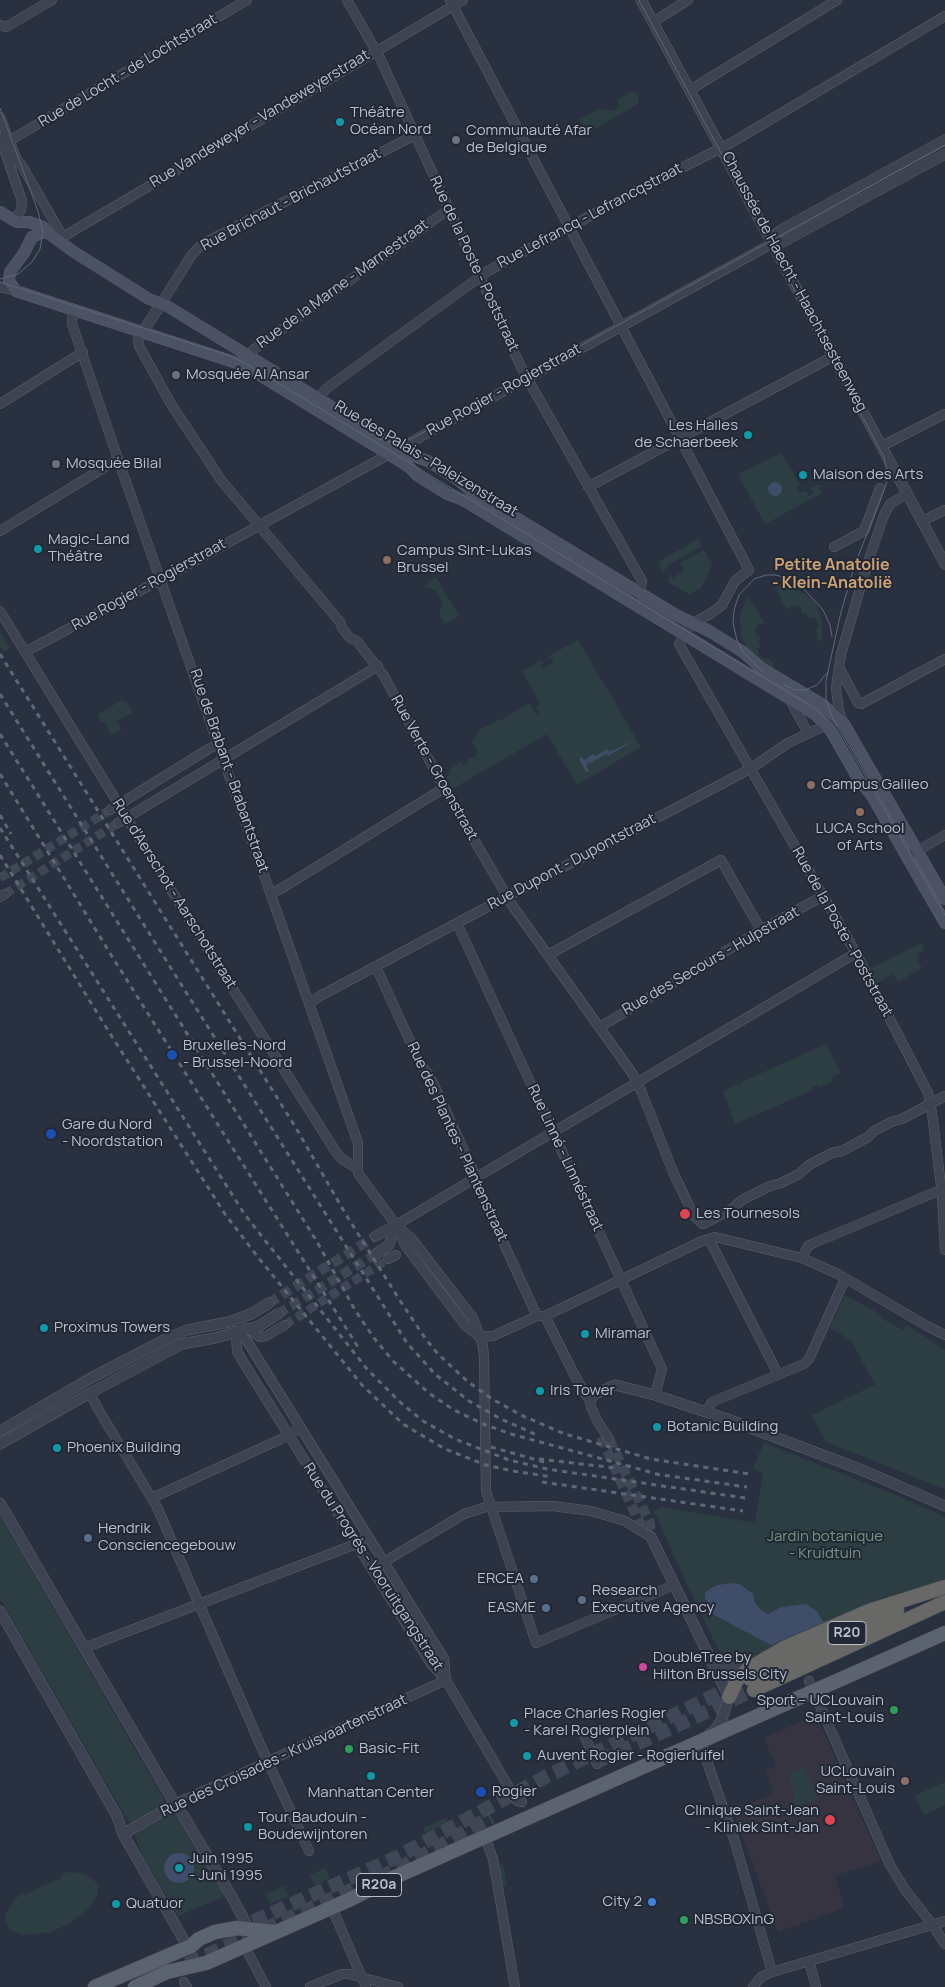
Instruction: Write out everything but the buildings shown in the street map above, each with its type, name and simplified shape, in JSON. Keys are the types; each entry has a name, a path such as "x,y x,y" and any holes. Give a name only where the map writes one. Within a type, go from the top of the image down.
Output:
{"highway":[{"name":"R20","path":"750,1679 945,1588"},
{"name":"R20","path":"729,1697 737,1680 750,1679 945,1602"}],"main road":[{"path":"0,212 16,221 29,241"},
{"name":"Rue des Palais - Paleizenstraat","path":"16,221 43,227 48,234 61,239 149,299 161,304 409,467 418,476 448,494 463,500 816,715 836,722"},
{"path":"16,291 9,284 5,273 24,252 35,234 43,232 48,234"},
{"name":"Rue des Palais - Paleizenstraat","path":"16,291 142,333 246,361 318,398 400,448 457,479 470,490 676,615 744,652 757,665 823,705 836,722"},
{"path":"836,722 831,731 860,780 945,899"},
{"path":"836,722 912,854 945,924"},
{"path":"485,1837 700,1741 725,1724 812,1686 942,1636"},
{"name":"R20a","path":"135,1987 148,1984 167,1972 206,1962 244,1946 332,1908 485,1837"},
{"path":"95,1987 191,1946 199,1939 215,1932 227,1929 249,1929 260,1932 273,1932"},
{"path":"191,1946 191,1952 195,1959 199,1962 206,1962"}],"street":[{"path":"0,25 6,27 52,0"},
{"name":"Rue de Locht - de Lochtstraat","path":"7,146 248,0"},
{"name":"Rue de la Poste - Poststraat","path":"347,0 376,50 527,378 642,581 638,591"},
{"name":"Rue Vandeweyer - Vandeweyerstraat","path":"61,239 452,3 463,0"},
{"name":"Chaussée de Haecht - Haachtsesteenweg","path":"641,0 945,564"},
{"path":"653,22 688,0"},
{"path":"690,90 837,0"},
{"path":"452,3 749,570 735,582 722,605 693,623 683,634"},
{"name":"Rue Lefrancq - Lefrancqstraat","path":"318,398 327,388 480,277 570,227 722,148 945,16"},
{"path":"0,117 22,201 21,210 16,221"},
{"name":"Rue Brichaut - Brichautstraat","path":"161,304 192,256 206,242 415,135"},
{"path":"0,137 22,166 61,239"},
{"path":"945,140 781,230 775,235 773,243 779,244 945,154"},
{"name":"Rue de la Marne - Marnestraat","path":"246,361 253,350 449,209"},
{"name":"Rue Rogier - Rogierstraat","path":"25,652 162,579 773,243"},
{"path":"0,288 16,291"},
{"path":"149,299 153,304 155,314"},
{"path":"142,333 161,304"},
{"name":"Rue de Brabant - Brabantstraat","path":"73,309 72,324 118,459 162,579 358,1143 358,1169"},
{"name":"Rue Verte - Groenstraat","path":"142,333 138,339 139,346 171,404 221,480 340,622 350,638 357,642 378,666 444,788 507,897 600,1027 637,1083 673,1172 694,1216 703,1224 732,1209 742,1200 799,1174 808,1165 832,1153 842,1151 891,1122 902,1119 930,1105"},
{"path":"0,404 83,352"},
{"path":"588,487 834,356"},
{"path":"882,446 945,414"},
{"path":"0,531 118,459"},
{"path":"834,546 864,531 880,488"},
{"path":"836,722 838,666 867,565 884,515 890,504 907,494"},
{"path":"922,521 945,510"},
{"path":"631,602 638,591"},
{"name":"Rue d'Aerschot - Aarschotstraat","path":"0,612 338,1156 358,1169"},
{"name":"Rue de la Poste - Poststraat","path":"683,634 679,644 856,953 924,1085 930,1105 943,1189 945,1250"},
{"path":"838,666 858,703 861,704 945,658"},
{"path":"118,823 378,666"},
{"path":"789,698 808,733"},
{"name":"Rue Dupont - Dupontstraat","path":"309,1004 320,996 750,769 808,733 836,722"},
{"path":"110,810 219,744"},
{"path":"271,894 444,788"},
{"path":"912,854 945,835"},
{"path":"548,955 721,860 761,930"},
{"name":"Rue des Secours - Hulpstraat","path":"600,1027 761,930 823,896"},
{"name":"Rue Linné - Linnéstraat","path":"457,923 662,1369 655,1395"},
{"path":"376,1236 856,953"},
{"name":"Rue des Plantes - Plantenstraat","path":"376,967 421,1065 429,1075 476,1177 477,1186 541,1316 590,1400 591,1407 605,1438"},
{"path":"930,1105 945,1096"},
{"path":"358,1169 360,1176 396,1225 405,1245 465,1325 479,1337 483,1346 486,1491 536,1643 674,1585"},
{"path":"802,1258 808,1246 814,1243 943,1189"},
{"path":"376,1254 389,1246 396,1225"},
{"path":"479,1337 494,1336 709,1239 715,1238 802,1258 838,1274 931,1329 945,1335"},
{"path":"709,1239 778,1374"},
{"path":"706,1412 712,1402 804,1364 809,1359 845,1279"},
{"path":"0,1431 91,1378 187,1330 229,1322 252,1314 269,1303"},
{"path":"0,1444 182,1344 215,1338 260,1326 278,1314"},
{"name":"Rue du Progrès - Vooruitgangstraat","path":"229,1322 241,1330 444,1659 446,1680"},
{"path":"241,1330 260,1337 266,1336 284,1325"},
{"name":"Rue du Progrès - Vooruitgangstraat","path":"241,1330 237,1351 242,1360 431,1664 446,1680"},
{"path":"590,1400 595,1394 615,1385 655,1395 862,1470 945,1506"},
{"path":"90,1393 152,1498 200,1604 267,1761 309,1851"},
{"path":"152,1498 300,1428"},
{"path":"0,1503 174,1804 183,1815 249,1929 244,1946 266,1987"},
{"path":"372,1568 464,1514 490,1507 553,1506 591,1510 625,1522 651,1537 729,1697 725,1724"},
{"path":"84,1648 356,1544 368,1537"},
{"path":"0,1612 117,1816 123,1834 185,1942 191,1946"},
{"path":"712,1663 728,1667 750,1679"},
{"path":"446,1680 517,1801 522,1802"},
{"name":"Rue des Croisades - Kruisvaartenstraat","path":"123,1834 174,1804 267,1761 289,1754 446,1680"},
{"path":"812,1686 890,1865 906,1891 945,1944"},
{"path":"584,1735 598,1764"},
{"path":"700,1741 735,1842 772,1972"},
{"path":"513,1806 515,1802 514,1796"},
{"path":"485,1837 493,1858 515,1987"},
{"path":"332,1908 365,1983"},
{"path":"753,1987 761,1977 772,1972 945,1920"},
{"path":"809,1961 816,1987"},
{"path":"310,1987 342,1974 349,1974 365,1983 398,1987"}],"shaded area":[{"name":"Clinique Saint-Jean - Kliniek Sint-Jan","path":"816,1715 881,1861 834,1876 844,1904 841,1909 778,1932 733,1810 774,1794 766,1770 776,1766 764,1738"}],"green space":[{"path":"632,91 638,95 639,103 588,133 579,119 600,109 615,111 618,108 618,100"},
{"path":"781,453 800,484 797,487 800,493 806,491 809,496 814,493 811,488 819,484 822,493 765,524 738,474"},
{"path":"698,539 702,546 666,566 667,568 663,571 658,562"},
{"path":"704,550 712,565 701,588 689,594 671,584 667,578 671,576 673,578 684,571 680,563"},
{"path":"436,577 459,616 447,623 444,623 439,615 443,603 435,590 424,587"},
{"path":"773,582 798,590 816,604 822,620 822,642 815,637 818,634 815,631 818,627 816,619 807,618 807,613 802,614 801,608 797,605 791,606 786,610"},
{"path":"747,597 765,623 759,624 755,629 756,635 760,639 757,642 761,644 758,654 763,659 769,658 769,662 774,661 773,668 758,660 748,650 741,636 740,615"},
{"path":"0,631 10,648 4,652 0,646"},
{"path":"578,640 641,747 577,785 547,734 452,789 446,777 451,773 450,769 461,761 463,765 468,763 468,758 476,757 477,749 471,742 481,729 500,719 502,720 529,703 536,714 539,713 536,707 540,704 522,671 542,660 544,663 541,665 542,668 554,662 552,658 549,660 547,657"},
{"path":"122,700 122,702 126,701 133,712 117,721 122,729 111,735 104,721 101,722 97,715"},
{"path":"921,943 925,950 917,955 919,958 917,960 922,968 898,982 893,974 877,983 869,969"},
{"path":"826,1044 841,1073 832,1077 833,1081 820,1087 818,1084 812,1087 813,1090 735,1124 723,1091 737,1084 738,1086 742,1082"},
{"path":"845,1295 880,1314 883,1319 903,1330 907,1325 945,1350 945,1489 827,1442 812,1415 875,1385 851,1340 830,1328"},
{"name":"Jardin botanique - Kruidtuin","path":"764,1443 898,1496 945,1517 945,1584 744,1665 730,1662 716,1645 654,1511 662,1507 755,1523 763,1473 753,1468"},
{"path":"0,1515 166,1803 133,1823 128,1821 0,1598"},
{"path":"804,1767 819,1799 791,1810 788,1804 793,1803 795,1794 790,1783 791,1773"},
{"path":"945,1782 945,1805 924,1815 915,1796"},
{"path":"170,1812 184,1825 225,1896 178,1916 142,1855 135,1836 136,1832"},
{"path":"446,1818 448,1823 425,1833 423,1828"},
{"path":"503,1864 507,1886 500,1887 496,1865"},
{"path":"325,1868 330,1878 315,1885 310,1875"},
{"path":"68,1872 85,1874 96,1882 98,1888 97,1896 87,1910 70,1923 51,1932 22,1935 9,1929 5,1914 15,1899 22,1893 25,1896 39,1887 62,1879 61,1874"},
{"path":"284,1886 289,1896 270,1904 266,1894"}],"water":[{"path":"772,482 778,482 782,489 778,496 772,496 768,492 768,486"},
{"path":"635,740 608,756 606,754 590,763 588,760 589,763 586,765 589,771 586,772 579,759 581,757 585,760 593,754 596,756 607,749 609,752"},
{"path":"734,1583 741,1585 753,1594 755,1603 768,1614 781,1607 806,1604 818,1612 824,1622 771,1645 714,1615 705,1598 705,1592 717,1585"},
{"path":"179,1853 189,1858 194,1868 189,1878 179,1883 169,1878 164,1868 169,1858"}],"tunnel":[{"path":"0,878 110,810"},
{"path":"5,894 118,823"},
{"path":"269,1303 376,1236"},
{"path":"278,1314 376,1254"},
{"path":"285,1325 388,1259"},
{"path":"601,1437 642,1527 651,1536"},
{"path":"609,1439 650,1523 651,1537"},
{"path":"234,1930 395,1858 545,1777 738,1684"},
{"path":"599,1761 754,1690"},
{"path":"187,1964 398,1869 491,1817"}],"tram line":[{"path":"639,0 884,457 887,473 886,485 854,567 840,616 826,681 826,701 834,721 945,915"},
{"path":"0,108 38,211 43,232 40,249 32,262 18,274 0,279"},
{"path":"378,439 396,443 413,438 945,145"},
{"path":"0,282 230,356 245,363 807,704 824,716 833,726"},
{"path":"763,672 743,652 737,640 733,623 734,610 739,595 754,579 766,575 776,575 792,580 803,588 823,610 830,625 832,637"},
{"path":"784,685 795,690 805,690 817,685 827,673"}],"railway":[{"path":"0,654 296,1128 345,1213 399,1299 438,1354 467,1381 492,1399 523,1416 565,1434 651,1459 749,1474"},
{"path":"0,694 407,1343 435,1374 469,1401 501,1419 537,1435"},
{"path":"0,734 316,1240 355,1310 393,1361 430,1394 454,1410 483,1424 511,1434 661,1475"},
{"path":"0,774 113,958 358,1347"},
{"path":"0,815 11,834"},
{"path":"0,828 245,1215 367,1369 401,1403 423,1421 455,1439 509,1460 547,1469 745,1498"},
{"path":"0,855 104,1024 225,1214 362,1385 403,1424 445,1449 486,1465 552,1477"},
{"path":"491,1447 544,1462"},
{"path":"539,1459 616,1468"},
{"path":"655,1474 747,1487"},
{"path":"542,1482 743,1511"}],"place":[{"name":"Théâtre Océan Nord","path":"340,122"},
{"name":"Communauté Afar de Belgique","path":"456,140"},
{"name":"Mosquée Al Ansar","path":"176,375"},
{"name":"Les Halles de Schaerbeek","path":"748,435"},
{"name":"Mosquée Bilal","path":"56,464"},
{"name":"Maison des Arts","path":"803,475"},
{"name":"Magic-Land Théâtre","path":"38,549"},
{"name":"Campus Sint-Lukas Brussel","path":"387,560"},
{"name":"Campus Galileo","path":"811,785"},
{"name":"LUCA School of Arts","path":"860,812"},
{"name":"Bruxelles-Nord - Brussel-Noord","path":"172,1055"},
{"name":"Gare du Nord - Noordstation","path":"51,1134"},
{"name":"Les Tournesols","path":"685,1214"},
{"name":"Proximus Towers","path":"44,1328"},
{"name":"Miramar","path":"585,1334"},
{"name":"Iris Tower","path":"540,1391"},
{"name":"Botanic Building","path":"657,1427"},
{"name":"Phoenix Building","path":"57,1448"},
{"name":"Hendrik Consciencegebouw","path":"88,1538"},
{"name":"ERCEA","path":"534,1579"},
{"name":"Research Executive Agency","path":"582,1600"},
{"name":"EASME","path":"546,1608"},
{"name":"DoubleTree by Hilton Brussels City","path":"643,1667"},
{"name":"Sport – UCLouvain Saint-Louis","path":"894,1710"},
{"name":"Place Charles Rogier - Karel Rogierplein","path":"514,1723"},
{"name":"Basic-Fit","path":"349,1749"},
{"name":"Auvent Rogier - Rogierluifel","path":"527,1756"},
{"name":"Manhattan Center","path":"371,1776"},
{"name":"UCLouvain Saint-Louis","path":"905,1781"},
{"name":"Rogier","path":"481,1792"},
{"name":"Clinique Saint-Jean - Kliniek Sint-Jan","path":"830,1820"},
{"name":"Tour Baudouin - Boudewijntoren","path":"248,1827"},
{"name":"Juin 1995 - Juni 1995","path":"179,1868"},
{"name":"City 2","path":"652,1902"},
{"name":"Quatuor","path":"116,1904"},
{"name":"NBSBOXInG","path":"684,1920"}],"district":[{"name":"Petite Anatolie - Klein-Anatolië","path":"832,575"}]}
